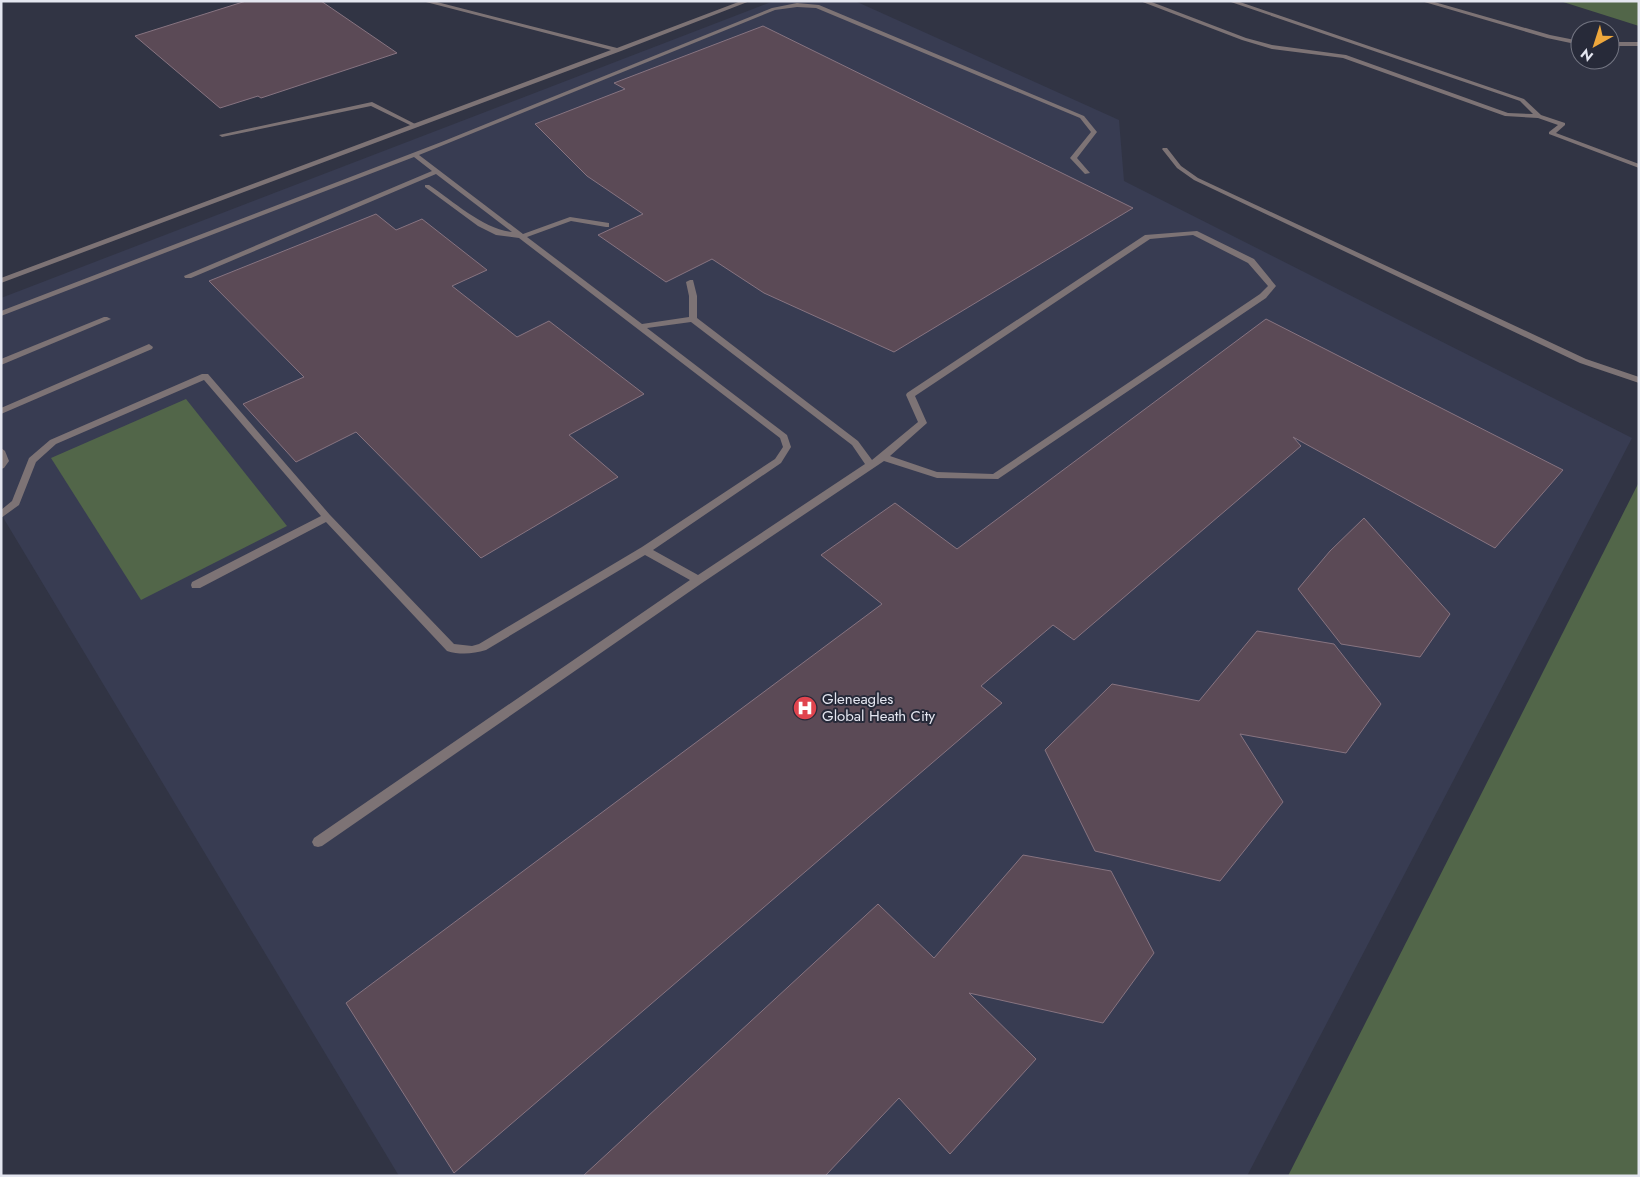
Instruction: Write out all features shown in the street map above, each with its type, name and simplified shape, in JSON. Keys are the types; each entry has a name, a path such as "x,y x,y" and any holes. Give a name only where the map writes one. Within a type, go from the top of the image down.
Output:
{"street":[{"path":"425,1 619,50"},
{"path":"1,281 619,50 737,3 747,1"},
{"path":"1143,1 1244,39 1272,47 1344,56 1507,115 1539,116 1563,124 1551,133 1639,166"},
{"path":"1231,1 1522,100 1539,116"},
{"path":"1424,1 1549,37 1570,41"},
{"path":"1,314 414,154 774,9 797,5 817,6 1082,118 1094,132 1073,158 1087,173"},
{"path":"1620,44 1639,44"},
{"path":"222,135 372,104 416,126"},
{"path":"1165,149 1179,167 1196,179 1583,362 1639,380"},
{"path":"1,515 16,502 32,460 53,442 205,376 327,516 451,648 472,650 482,646 645,550 778,462 787,447 784,437 414,154"},
{"path":"188,276 438,172"},
{"path":"428,186 481,224 499,233 523,236 570,219 606,225"},
{"path":"318,842 698,580 883,457 922,424 910,395 1148,237 1194,233 1251,261 1272,286 1263,296 995,477 937,475 883,457"},
{"path":"690,282 693,296 693,319"},
{"path":"1,362 107,319"},
{"path":"638,327 693,319 855,443 870,464"},
{"path":"1,411 149,347"},
{"path":"1,452 4,461 1,466"},
{"path":"196,585 327,516"},
{"path":"645,550 698,580"}],"shaded area":[{"name":"Gleneagles Global Heath City","path":"774,1 855,1 1119,120 1124,181 1632,438 1247,1176 399,1176 1,514 1,298"}],"green space":[{"path":"1560,1 1639,1 1639,26"},
{"path":"186,399 287,526 141,600 51,458"},
{"path":"1639,482 1639,1176 1288,1176"}],"building":[{"path":"246,1 321,1 397,53 261,98 258,96 220,108 135,36"},
{"path":"763,26 1133,208 894,352 764,293 712,259 666,282 598,235 643,214 587,176 535,124 625,89 614,83"},
{"path":"376,214 396,230 422,219 487,270 452,286 517,337 549,321 644,394 569,435 618,477 481,558 356,432 296,462 243,404 304,377 209,281"},
{"path":"1266,319 1563,470 1495,548 1293,437 1301,446 1074,640 1053,625 981,686 1002,703 454,1173 346,1003 882,604 821,555 895,503 957,549"},
{"path":"1364,518 1450,614 1420,657 1341,644 1298,589 1330,551"},
{"path":"1257,631 1334,644 1381,704 1346,753 1240,734 1283,802 1220,881 1095,851 1045,750 1112,684 1199,701"},
{"path":"1023,855 1111,871 1154,953 1103,1023 969,993 1036,1059 950,1154 899,1098 825,1176 583,1176 878,904 934,958"}],"place":[{"name":"Gleneagles Global Heath City","path":"805,708"}]}
